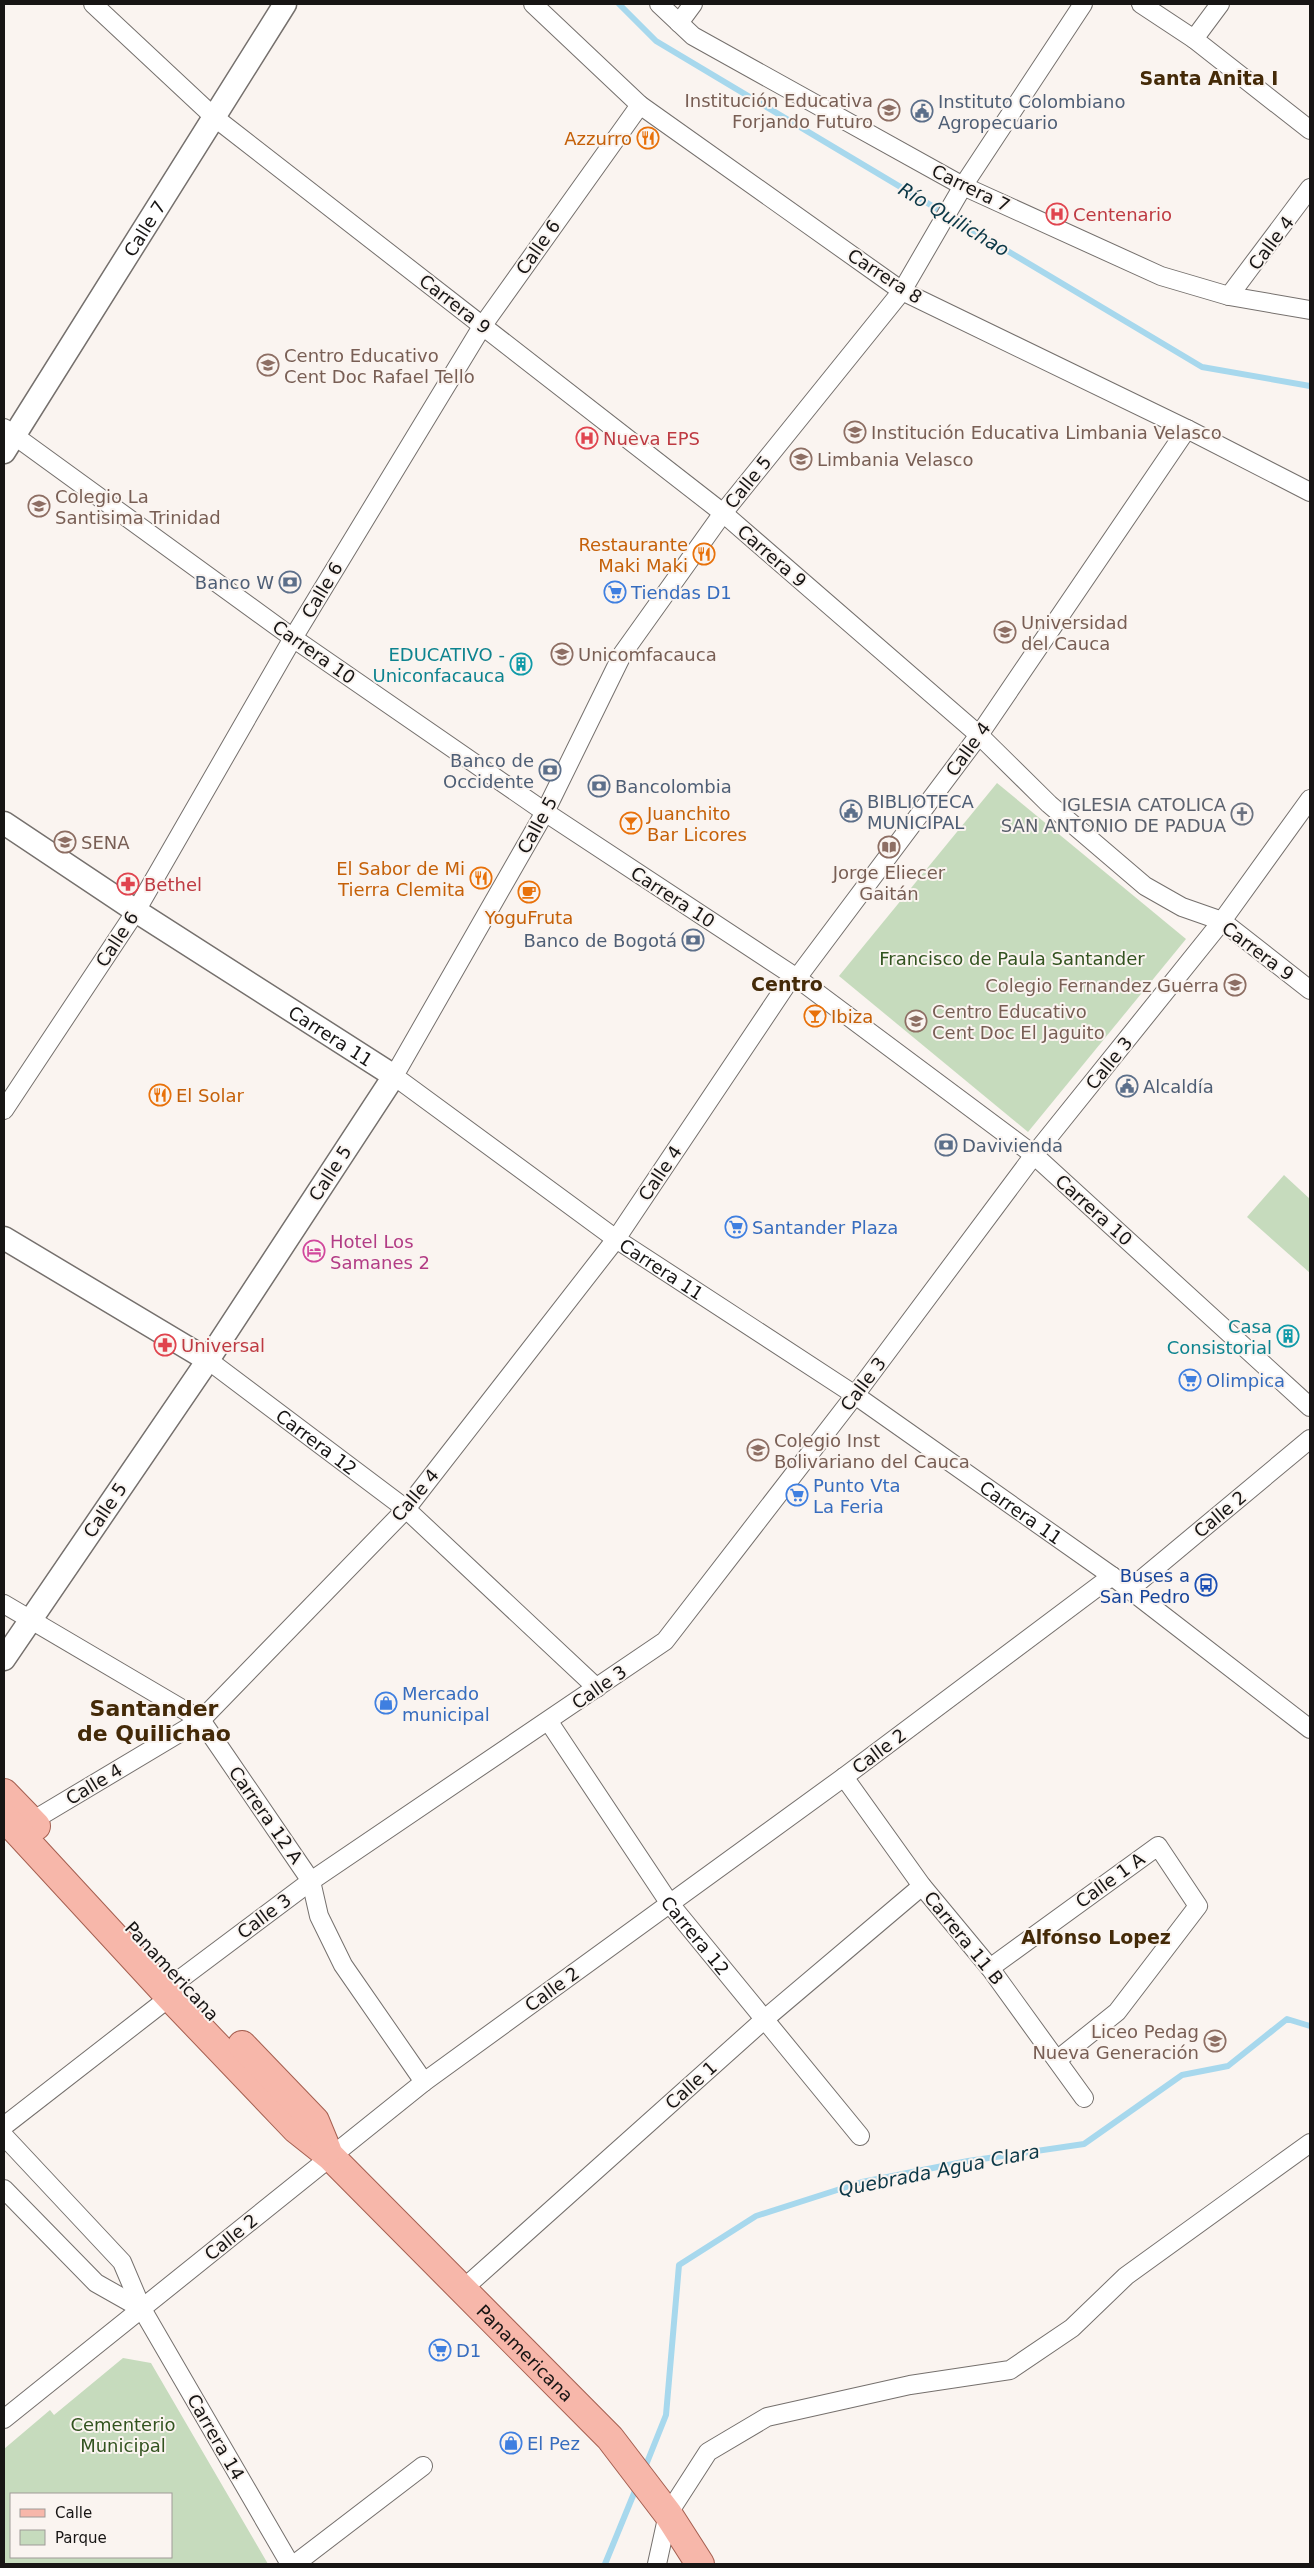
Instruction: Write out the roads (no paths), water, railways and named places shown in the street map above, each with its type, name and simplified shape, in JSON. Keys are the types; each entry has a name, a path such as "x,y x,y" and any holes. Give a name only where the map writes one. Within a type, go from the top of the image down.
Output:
{"main road":[{"name":"Panamericana","path":"4,1793 32,1821 174,1989 296,2129 330,2156 610,2438 663,2507 700,2564"},
{"name":"Panamericana","path":"4,1817 174,1989"}],"street":[{"name":"Carrera 9","path":"93,4 214,116 723,514 979,735 1049,804 1145,886 1182,907 1222,921 1310,990"},
{"name":"Calle 7","path":"7,438 285,4"},
{"name":"Carrera 8","path":"533,4 640,105 907,284 1310,492"},
{"name":"Carrera 7","path":"660,4 693,36 959,193 1161,276 1229,296 1310,310"},
{"path":"679,23 693,4"},
{"name":"Calle 5","path":"4,1659 208,1360 394,1076 545,812 623,654 723,514 907,284 959,193 1083,4"},
{"path":"1141,4 1194,39 1310,130"},
{"path":"1194,39 1220,4"},
{"name":"Calle 6","path":"4,1110 136,911 293,638 483,325 640,105"},
{"name":"Calle 4","path":"1229,296 1310,188"},
{"name":"Calle 4","path":"32,1821 201,1720 406,1509 616,1239 787,984 796,978 979,735 1187,428"},
{"name":"Carrera 10","path":"7,438 545,812 796,978 1034,1155 1310,1407"},
{"name":"Calle 3","path":"4,2126 311,1881 549,1722 665,1641 855,1395 1034,1155 1222,921 1310,799"},
{"name":"Carrera 11","path":"4,823 136,911 394,1076 616,1239 855,1395 1130,1589 1310,1729"},
{"name":"Carrera 12","path":"4,1238 208,1360 406,1509 597,1688"},
{"name":"Calle 2","path":"1130,1589 1310,1439"},
{"name":"Calle 2","path":"4,2419 424,2082 844,1777 1112,1576"},
{"name":"Carrera 12 A","path":"4,1604 201,1720 311,1881 319,1916 343,1965 424,2082"},
{"name":"Carrera 12","path":"549,1722 670,1904 766,2018 860,2136"},
{"name":"Carrera 11 B","path":"844,1777 922,1886 990,1968 1084,2098"},
{"name":"Calle 1 A","path":"990,1968 1158,1846 1198,1906 1117,2012 1057,2060"},
{"name":"Calle 1","path":"463,2289 766,2018 922,1886"},
{"name":"Carrera 14","path":"4,2136 122,2262 142,2309 290,2564"},
{"path":"657,2564 663,2507 708,2452 767,2417 910,2384 1010,2370 1072,2328 1126,2276 1310,2143"},
{"path":"4,2189 96,2283 142,2309"},
{"path":"295,2564 423,2466"}],"waterway":[{"name":"Río Quilichao","path":"619,4 656,41 1202,367 1310,386"},
{"name":"Quebrada Agua Clara","path":"644,2470 666,2415 679,2265 756,2216 862,2182 968,2161 1084,2144 1182,2075 1228,2066 1287,2019 1310,2026"},
{"name":"Quebrada Agua Clara","path":"605,2564 637,2486"}],"place":[{"name":"Institución Educativa Forjando Futuro","path":"889,110"},
{"name":"Instituto Colombiano Agropecuario","path":"922,111"},
{"name":"Azzurro","path":"648,138"},
{"name":"Centenario","path":"1057,214"},
{"name":"Centro Educativo Cent Doc Rafael Tello","path":"268,365"},
{"name":"Institución Educativa Limbania Velasco","path":"855,432"},
{"name":"Nueva EPS","path":"587,438"},
{"name":"Limbania Velasco","path":"801,459"},
{"name":"Colegio La Santisima Trinidad","path":"39,506"},
{"name":"Restaurante Maki Maki","path":"704,554"},
{"name":"Banco W","path":"290,582"},
{"name":"Tiendas D1","path":"615,592"},
{"name":"Universidad del Cauca","path":"1005,632"},
{"name":"Unicomfacauca","path":"562,654"},
{"name":"EDUCATIVO - Uniconfacauca","path":"521,664"},
{"name":"Banco de Occidente","path":"550,770"},
{"name":"Bancolombia","path":"599,786"},
{"name":"BIBLIOTECA MUNICIPAL","path":"851,811"},
{"name":"IGLESIA CATOLICA SAN ANTONIO DE PADUA","path":"1242,814"},
{"name":"Juanchito Bar Licores","path":"631,823"},
{"name":"SENA","path":"65,842"},
{"name":"Jorge Eliecer Gaitán","path":"889,847"},
{"name":"El Sabor de Mi Tierra Clemita","path":"481,878"},
{"name":"Bethel","path":"128,884"},
{"name":"YoguFruta","path":"529,892"},
{"name":"Banco de Bogotá","path":"693,940"},
{"name":"Colegio Fernandez Guerra","path":"1235,985"},
{"name":"Ibiza","path":"815,1016"},
{"name":"Centro Educativo Cent Doc El Jaguito","path":"916,1021"},
{"name":"Alcaldía","path":"1127,1086"},
{"name":"El Solar","path":"160,1095"},
{"name":"Davivienda","path":"946,1145"},
{"name":"Santander Plaza","path":"736,1227"},
{"name":"Hotel Los Samanes 2","path":"314,1251"},
{"name":"Casa Consistorial","path":"1288,1336"},
{"name":"Universal","path":"165,1345"},
{"name":"Olimpica","path":"1190,1380"},
{"name":"Colegio Inst Bolivariano del Cauca","path":"758,1450"},
{"name":"Punto Vta La Feria","path":"797,1495"},
{"name":"Buses a San Pedro","path":"1206,1585"},
{"name":"Mercado municipal","path":"386,1703"},
{"name":"Liceo Pedag Nueva Generación","path":"1215,2041"},
{"name":"D1","path":"440,2350"},
{"name":"El Pez","path":"511,2443"}],"district":[{"name":"Santa Anita I","path":"1209,78"},
{"name":"Centro","path":"787,984"},
{"name":"Santander de Quilichao","path":"154,1720"},
{"name":"Alfonso Lopez","path":"1096,1937"}],"park label":[{"name":"Francisco de Paula Santander","path":"1012,958"},
{"name":"Cementerio Municipal","path":"123,2434"}]}
